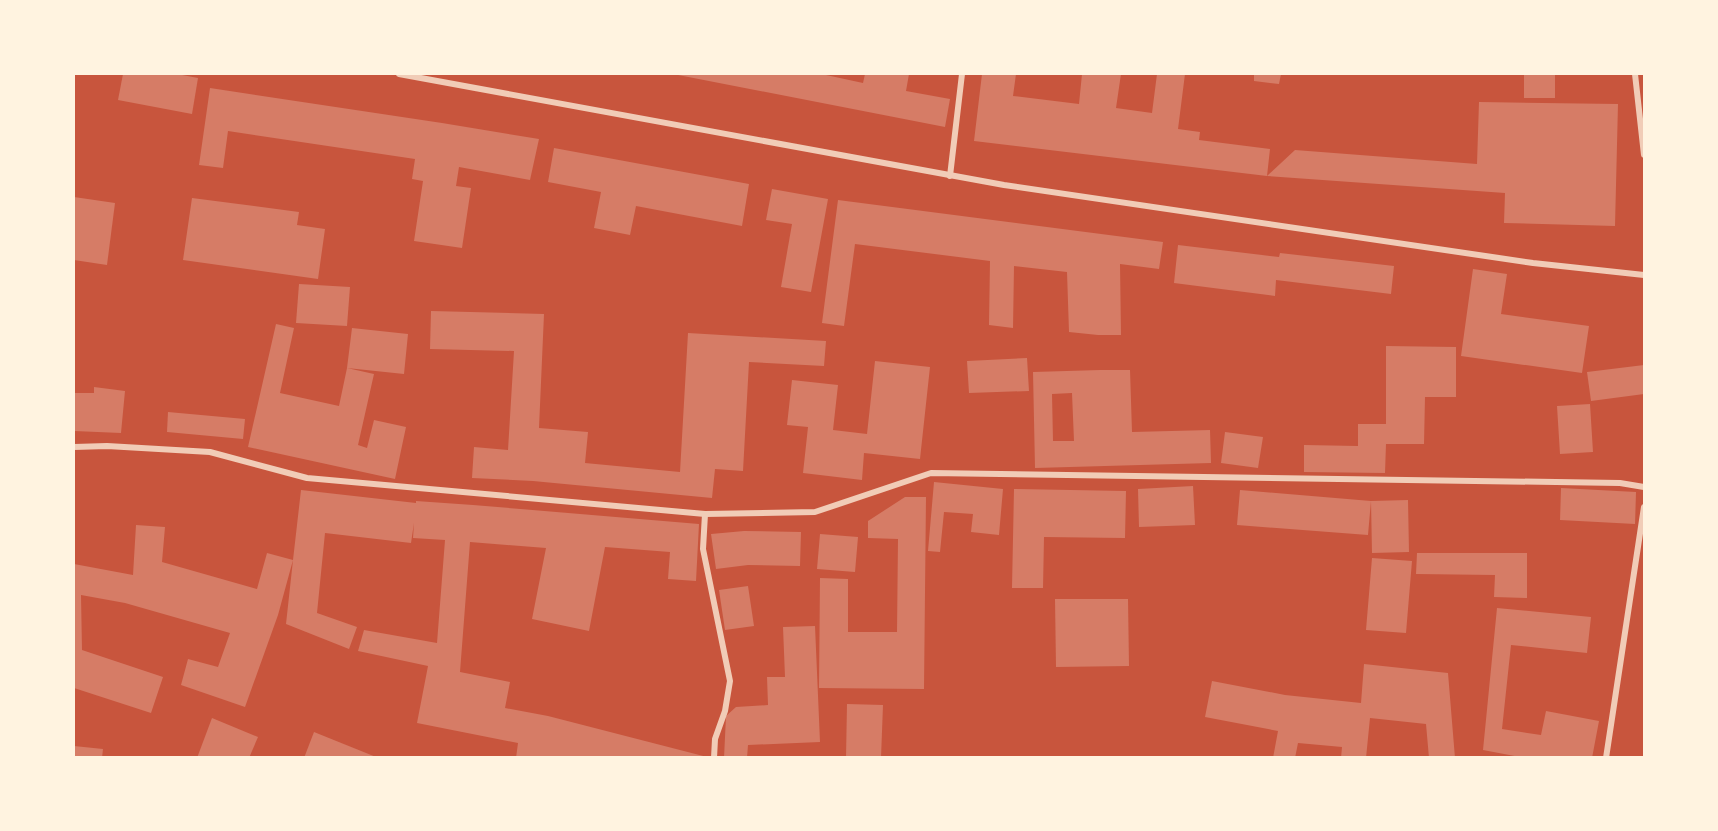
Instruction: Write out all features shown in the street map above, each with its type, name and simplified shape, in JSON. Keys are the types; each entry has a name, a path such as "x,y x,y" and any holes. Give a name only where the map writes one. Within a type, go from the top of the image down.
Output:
{"street":[{"path":"399,74 950,176 1533,263 1644,275"},
{"path":"950,176 962,74"},
{"path":"1635,74 1644,155"},
{"path":"74,447 107,446 210,452 307,478 705,514 815,512 931,473 1620,483 1644,487"},
{"path":"1606,758 1644,507"},
{"path":"705,514 703,549 730,681 725,711 716,739 714,758"}],"building":[{"path":"123,74 177,74 198,78 192,114 118,100"},
{"path":"673,74 826,74 863,83 865,74 909,74 906,91 950,99 945,127"},
{"path":"982,74 1016,74 1013,96 1079,104 1082,74 1121,74 1116,108 1152,113 1157,74 1185,74 1178,129 1200,132 1199,140 1270,149 1267,176 974,141"},
{"path":"1254,74 1281,74 1279,84 1254,81"},
{"path":"1524,74 1555,74 1555,98 1524,98"},
{"path":"210,88 539,139 530,180 459,167 456,186 471,188 462,248 414,241 423,181 412,179 415,159 228,131 223,168 199,165"},
{"path":"1479,102 1618,104 1615,226 1504,223 1505,193 1267,176 1295,150 1477,164"},
{"path":"554,148 749,184 742,226 636,206 630,235 594,228 601,192 548,182"},
{"path":"772,189 828,199 811,292 781,287 792,224 766,220"},
{"path":"74,197 115,203 107,265 74,260"},
{"path":"192,198 299,212 297,225 325,229 318,279 183,260"},
{"path":"838,200 1163,242 1159,269 1120,264 1121,335 1098,335 1069,332 1067,272 1014,266 1013,328 989,325 990,261 855,244 844,326 822,323"},
{"path":"1178,245 1279,257 1280,253 1394,266 1391,294 1276,280 1275,296 1174,283"},
{"path":"1473,269 1507,274 1501,314 1589,326 1582,373 1461,356"},
{"path":"299,284 350,287 347,326 296,323"},
{"path":"431,311 544,314 539,428 588,432 585,463 680,472 688,333 826,341 824,366 749,362 743,471 715,469 712,498 533,481 472,478 474,447 508,450 514,351 430,349"},
{"path":"276,324 294,328 280,393 339,406 347,368 374,374 358,445 367,448 374,420 406,427 395,479 248,447"},
{"path":"352,328 408,334 404,374 347,368"},
{"path":"1386,346 1456,347 1456,397 1425,397 1424,444 1386,444 1385,473 1304,472 1304,445 1358,446 1358,424 1386,424"},
{"path":"1027,358 1029,391 969,393 967,361"},
{"path":"875,361 930,367 920,459 864,453 862,480 803,473 808,427 787,425 792,380 838,385 833,430 867,434"},
{"path":"1644,365 1644,394 1591,401 1587,372"},
{"path":"1130,370 1132,432 1210,430 1211,463 1035,468 1033,372","holes":["1072,393 1074,441 1053,441 1052,394"]},
{"path":"94,387 125,391 121,433 74,431 74,393 94,393"},
{"path":"1590,404 1593,452 1560,454 1557,406"},
{"path":"168,412 245,419 243,439 167,432"},
{"path":"1225,432 1263,437 1258,468 1221,463"},
{"path":"934,482 1003,489 999,535 971,532 973,514 944,512 940,552 928,551"},
{"path":"1193,486 1195,525 1139,527 1138,489"},
{"path":"1561,488 1636,492 1635,524 1560,520"},
{"path":"1014,489 1126,491 1125,538 1044,537 1043,588 1012,588"},
{"path":"301,490 416,503 416,501 473,505 699,524 696,581 668,579 670,552 605,547 589,631 532,619 546,548 470,542 460,672 510,682 505,708 548,716 711,758 516,758 518,743 417,723 428,666 358,651 364,630 437,643 445,540 413,538 414,523 411,543 325,533 317,613 357,627 349,649 286,624"},
{"path":"1240,490 1371,501 1368,535 1237,525"},
{"path":"905,497 926,497 924,689 819,688 820,578 848,579 848,632 897,632 898,539 868,538 868,521"},
{"path":"1408,500 1409,552 1372,553 1371,501"},
{"path":"136,525 165,527 162,562 257,589 267,553 293,560 278,615 245,707 181,685 188,659 218,667 230,633 125,603 81,595 82,650 163,677 151,713 74,688 74,564 133,575"},
{"path":"744,531 801,532 800,566 748,565 716,569 711,534"},
{"path":"820,534 858,537 855,572 817,569"},
{"path":"1417,553 1527,553 1527,598 1494,597 1495,575 1416,574"},
{"path":"1372,558 1412,561 1406,633 1366,630"},
{"path":"748,586 754,626 725,630 719,590"},
{"path":"1055,599 1128,599 1129,666 1056,667"},
{"path":"1497,608 1591,617 1587,653 1511,645 1502,729 1541,735 1546,711 1599,721 1592,758 1525,758 1483,750"},
{"path":"815,626 820,742 748,745 747,758 724,758 726,716 736,707 768,705 767,677 785,677 783,627"},
{"path":"1364,664 1448,673 1455,758 1429,758 1426,724 1370,718 1366,758 1341,758 1342,747 1298,743 1295,758 1273,758 1278,731 1205,717 1212,681 1285,695 1361,703"},
{"path":"847,704 883,705 881,758 846,758"},
{"path":"212,718 258,737 249,758 197,758"},
{"path":"314,732 376,757 376,758 304,758"},
{"path":"74,746 103,749 102,758 74,758"}]}
